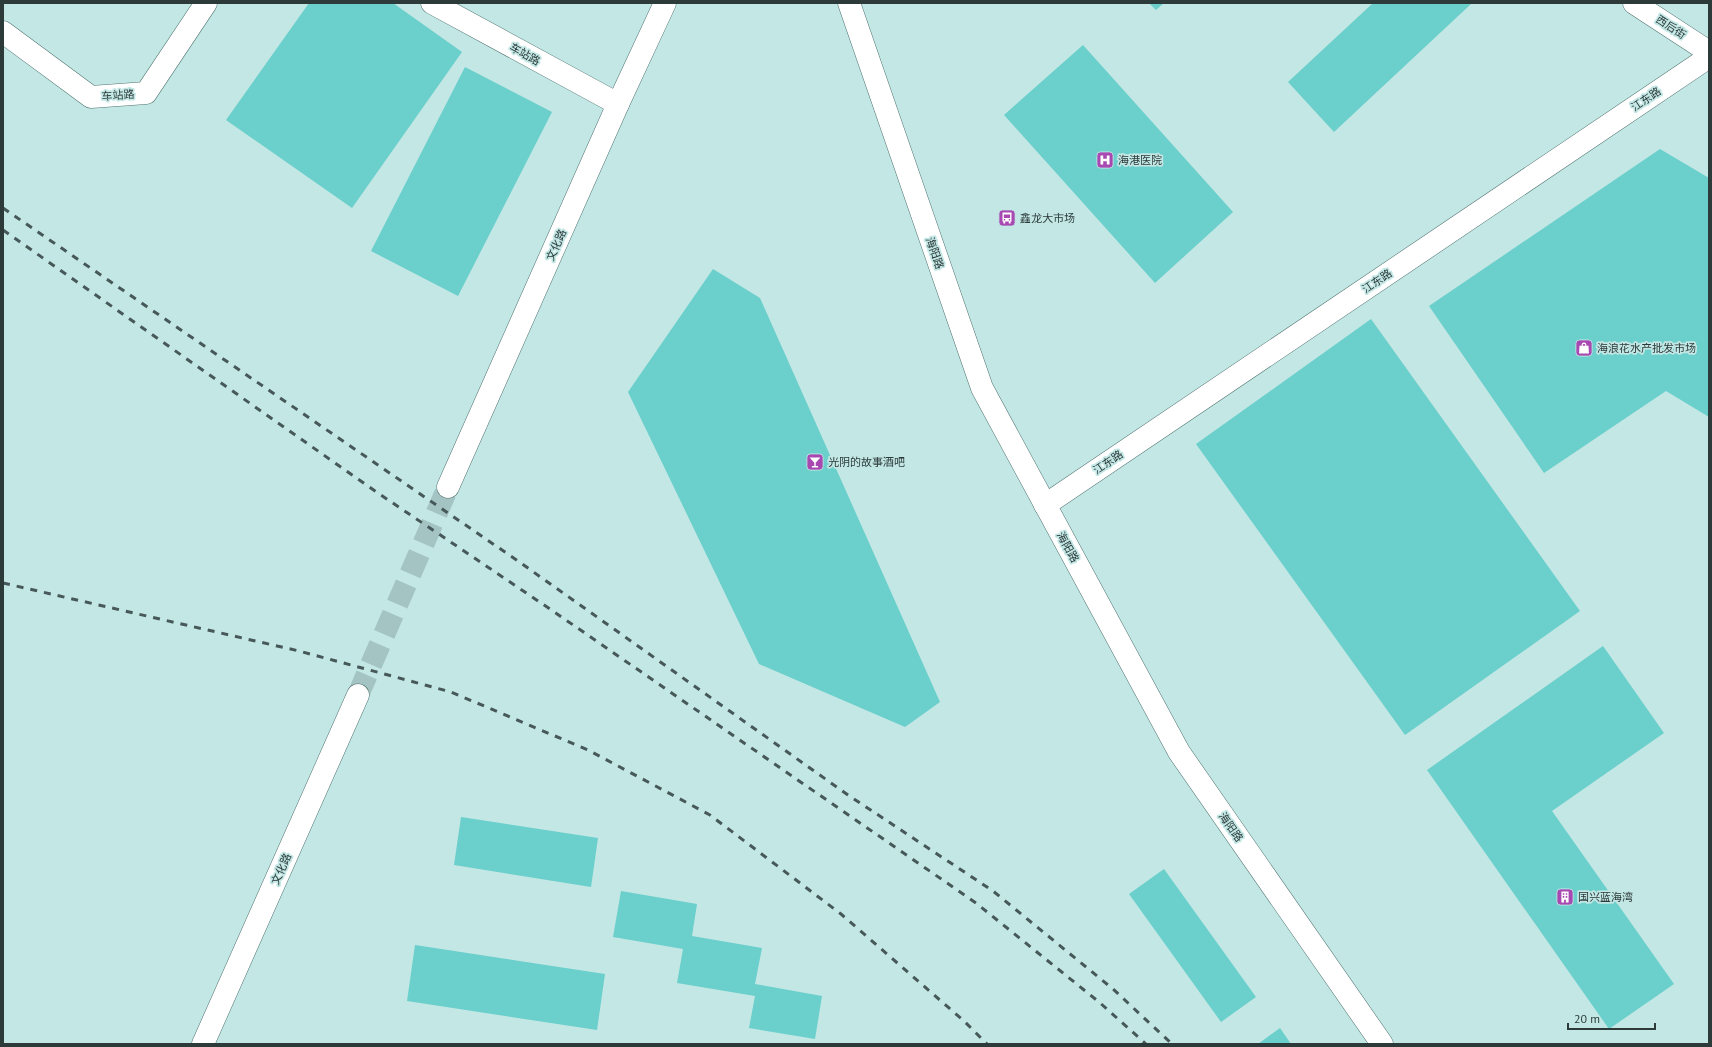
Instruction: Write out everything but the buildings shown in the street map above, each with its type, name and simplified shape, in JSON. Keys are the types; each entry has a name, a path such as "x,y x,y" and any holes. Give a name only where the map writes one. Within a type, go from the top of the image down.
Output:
{"main road":[{"name":"车站路","path":"3,32 91,97 146,93 206,3"},
{"name":"车站路","path":"432,3 618,104"},
{"name":"文化路","path":"448,487 618,104 665,3"},
{"name":"海阳路","path":"849,3 982,388 1179,752 1382,1044"},
{"name":"西后街","path":"1634,3 1709,52"},
{"name":"江东路","path":"1045,505 1709,56"},
{"name":"文化路","path":"203,1044 358,695"}],"tunnel":[{"path":"358,695 448,487"}],"railway":[{"path":"3,208 518,561 848,795 993,891 1113,989 1172,1044"},
{"path":"3,230 375,491 550,609 976,903 1099,1002 1146,1044"},
{"path":"3,583 299,651 451,692 588,750 710,815 841,914 964,1021 987,1044"}],"place":[{"name":"海港医院","path":"1105,160"},
{"name":"鑫龙大市场","path":"1007,218"},
{"name":"海浪花水产批发市场","path":"1584,348"},
{"name":"光阴的故事酒吧","path":"815,462"},
{"name":"国兴蓝海湾","path":"1565,897"}]}
